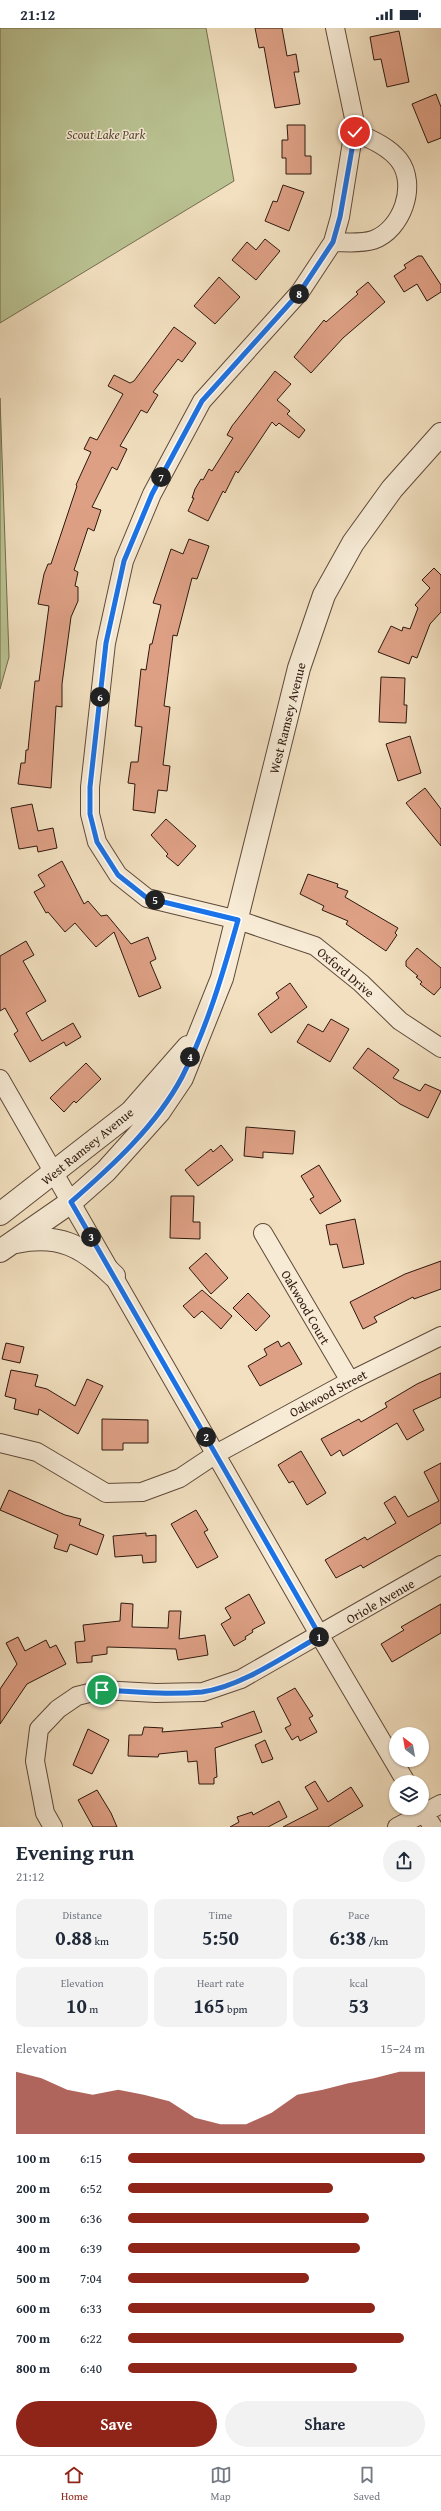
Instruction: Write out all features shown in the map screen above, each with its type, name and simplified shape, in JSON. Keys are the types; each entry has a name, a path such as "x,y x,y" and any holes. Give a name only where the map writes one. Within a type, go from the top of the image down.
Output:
{"street":[{"name":"Oxford Drive","path":"335,28 355,123 355,132 340,217 333,242 300,292 202,401 152,494 124,561 106,643 90,787 90,814 97,842 118,875 147,898 238,920 315,946 361,983 400,1021 441,1048"},
{"path":"333,242 358,243 374,240 389,229 400,216 406,202 407,185 399,160 376,142 355,132"},
{"name":"West Ramsey Avenue","path":"6,1247 71,1202 106,1171 158,1112 182,1078 222,978 238,920 299,668 324,595 353,543 392,489 441,434"},
{"name":"West Ramsey Avenue","path":"0,1214 131,1112 200,1034"},
{"path":"0,1079 320,1636 402,1775"},
{"name":"Oakwood Court","path":"263,1233 350,1381"},
{"path":"6,1247 36,1238 67,1243 92,1256 114,1276"},
{"name":"Oakwood Street","path":"0,1444 36,1452 106,1493 142,1492 180,1478 216,1454 350,1381 441,1336"},
{"name":"Oriole Avenue","path":"53,1827 46,1813 35,1761 39,1729 58,1709 77,1696 102,1690 156,1693 203,1692 241,1679 320,1636 441,1565"},
{"path":"397,1827 426,1816 441,1804"}],"green space":[{"name":"Scout Lake Park","path":"0,28 206,28 234,181 0,323"},
{"path":"0,398 9,657 0,689"}],"building":[{"path":"255,28 282,28 287,56 296,54 299,72 294,72 300,104 275,108 264,47 259,48"},
{"path":"399,31 409,82 387,87 381,59 374,60 370,37"},
{"path":"436,94 441,107 441,138 428,143 412,104"},
{"path":"287,125 305,125 305,156 311,156 311,174 286,174 286,158 282,158 282,140 288,140"},
{"path":"283,185 304,192 289,231 265,221 273,201 277,202"},
{"path":"265,239 280,251 256,280 232,260 247,242 256,250"},
{"path":"418,256 422,256 441,285 441,292 427,301 417,284 404,292 394,276 406,268 404,265"},
{"path":"219,277 240,297 215,324 194,306"},
{"path":"368,282 385,302 343,338 311,373 294,357 324,320 326,322 358,294 356,292"},
{"path":"174,327 196,343 182,362 178,359 153,392 158,395 147,413 141,410 120,446 127,449 117,470 112,467 92,507 101,510 94,531 88,528 74,570 78,572 75,586 78,587 78,601 71,617 62,684 62,707 56,706 51,788 18,784 21,763 25,763 26,750 28,750 35,681 39,681 49,606 38,604 44,574 48,564 51,564 77,486 76,485 91,452 84,449 90,437 97,440 123,394 108,386 114,375 130,383 134,381"},
{"path":"275,371 291,384 277,400 290,411 287,414 305,430 299,438 279,423 276,426 272,422 238,473 236,471 225,493 223,491 208,521 188,511 194,498 192,498 195,489 201,479 203,480 209,469 212,471 233,438 227,435 232,426"},
{"path":"189,539 209,546 197,579 192,578 177,636 173,635 164,706 170,707 163,765 170,766 167,791 158,790 155,813 133,810 135,784 128,783 131,762 138,762 142,727 135,726 141,669 146,670 150,644 152,644 161,605 153,603 171,549 183,554"},
{"path":"434,568 441,575 441,612 430,624 417,658 412,656 409,664 378,652 391,626 402,631 403,627 410,629 418,608 415,605 430,588 422,580"},
{"path":"381,677 405,678 404,705 407,705 406,723 379,722"},
{"path":"410,736 421,773 398,781 386,744"},
{"path":"425,788 441,809 441,846 406,803"},
{"path":"32,804 38,831 53,828 57,848 38,852 37,846 19,849 11,808"},
{"path":"166,819 196,846 178,866 166,856 168,854 151,835"},
{"path":"62,861 84,904 88,901 101,916 107,915 131,944 148,937 156,959 150,962 161,988 139,997 114,932 96,947 75,923 65,932 48,912 46,913 34,892 45,886 38,875"},
{"path":"308,874 338,884 337,887 348,891 345,897 398,928 395,933 397,935 386,951 346,924 348,921 322,910 324,906 300,894"},
{"path":"26,941 34,955 23,961 46,1001 26,1013 42,1041 73,1023 81,1037 66,1046 64,1042 30,1062 14,1034 18,1031 5,1008 0,1011 0,956"},
{"path":"417,948 441,968 441,987 434,995 420,984 422,982 416,977 418,976 406,966 406,961"},
{"path":"290,983 307,1007 271,1033 258,1014 279,998 276,993"},
{"path":"331,1019 349,1029 330,1062 297,1042 308,1024 323,1032"},
{"path":"368,1048 399,1070 393,1078 420,1091 425,1084 441,1091 428,1118 400,1104 353,1068"},
{"path":"86,1063 101,1079 76,1103 74,1101 64,1112 50,1098"},
{"path":"246,1127 295,1131 293,1154 263,1152 263,1158 244,1156"},
{"path":"221,1145 233,1160 198,1186 185,1170 211,1149 213,1152"},
{"path":"319,1165 341,1201 320,1214 310,1199 314,1197 301,1176"},
{"path":"171,1196 194,1196 193,1222 200,1222 200,1239 170,1238"},
{"path":"355,1219 364,1264 343,1268 337,1244 330,1245 326,1225"},
{"path":"206,1253 228,1278 211,1294 189,1268"},
{"path":"441,1261 441,1289 414,1299 413,1297 374,1317 377,1322 363,1329 350,1302 405,1274"},
{"path":"202,1290 232,1316 221,1329 202,1311 194,1318 183,1306"},
{"path":"248,1293 270,1316 256,1331 233,1308"},
{"path":"278,1341 281,1347 289,1342 302,1364 260,1386 248,1366 267,1355 264,1349"},
{"path":"6,1343 24,1347 20,1363 2,1359"},
{"path":"11,1370 38,1375 35,1386 47,1389 75,1406 87,1379 103,1386 78,1434 39,1409 38,1415 14,1409 16,1399 5,1396"},
{"path":"441,1373 441,1397 413,1410 424,1430 407,1440 397,1423 343,1456 340,1450 331,1456 321,1439 359,1419 361,1422 387,1407 385,1403 417,1384"},
{"path":"102,1419 148,1420 148,1443 123,1443 123,1450 102,1450"},
{"path":"301,1451 326,1493 307,1505 293,1481 289,1483 278,1465"},
{"path":"441,1463 441,1523 363,1568 361,1565 336,1578 325,1560 365,1537 367,1540 396,1523 384,1503 395,1496 408,1517 439,1501 424,1472"},
{"path":"9,1490 65,1515 81,1519 79,1525 104,1535 97,1555 70,1544 67,1552 54,1548 58,1535 0,1510"},
{"path":"196,1510 208,1530 204,1532 218,1557 197,1568 171,1524"},
{"path":"146,1533 146,1536 156,1535 156,1562 143,1563 142,1555 115,1557 113,1536"},
{"path":"249,1594 265,1623 252,1630 253,1632 245,1637 246,1639 234,1646 221,1624 231,1618 225,1608"},
{"path":"121,1603 133,1604 132,1627 168,1628 169,1611 181,1611 179,1639 205,1635 208,1655 178,1660 176,1649 107,1647 107,1654 92,1656 92,1662 77,1663 75,1642 85,1641 83,1625 120,1621"},
{"path":"441,1604 441,1633 392,1662 381,1644 404,1630 401,1627"},
{"path":"18,1637 25,1651 46,1640 50,1648 56,1645 66,1664 27,1684 0,1724 0,1689 17,1664 6,1643"},
{"path":"295,1688 313,1716 309,1718 317,1732 300,1741 298,1736 292,1740 285,1728 291,1725 277,1698"},
{"path":"254,1711 262,1732 215,1748 217,1777 214,1778 214,1784 199,1784 197,1761 188,1762 187,1751 159,1754 158,1757 128,1756 129,1735 142,1735 144,1727 163,1728 162,1732 223,1727 221,1723"},
{"path":"88,1729 109,1740 92,1774 73,1765"},
{"path":"265,1740 273,1759 262,1763 255,1745"},
{"path":"315,1781 328,1802 351,1787 363,1806 328,1827 283,1827 318,1809 305,1787"},
{"path":"97,1790 111,1813 117,1827 93,1827 78,1800"},
{"path":"279,1801 287,1817 268,1827 230,1827 239,1822 237,1817 252,1812 253,1815"}],"route":[{"path":"102,1690 156,1693 203,1692 241,1679 320,1636 71,1202 106,1171 133,1143 158,1112 182,1078 222,978 238,920 147,898 118,875 97,842 90,814 90,787 106,643 124,561 152,494 202,401 300,292 333,242 340,217 355,132"}]}
